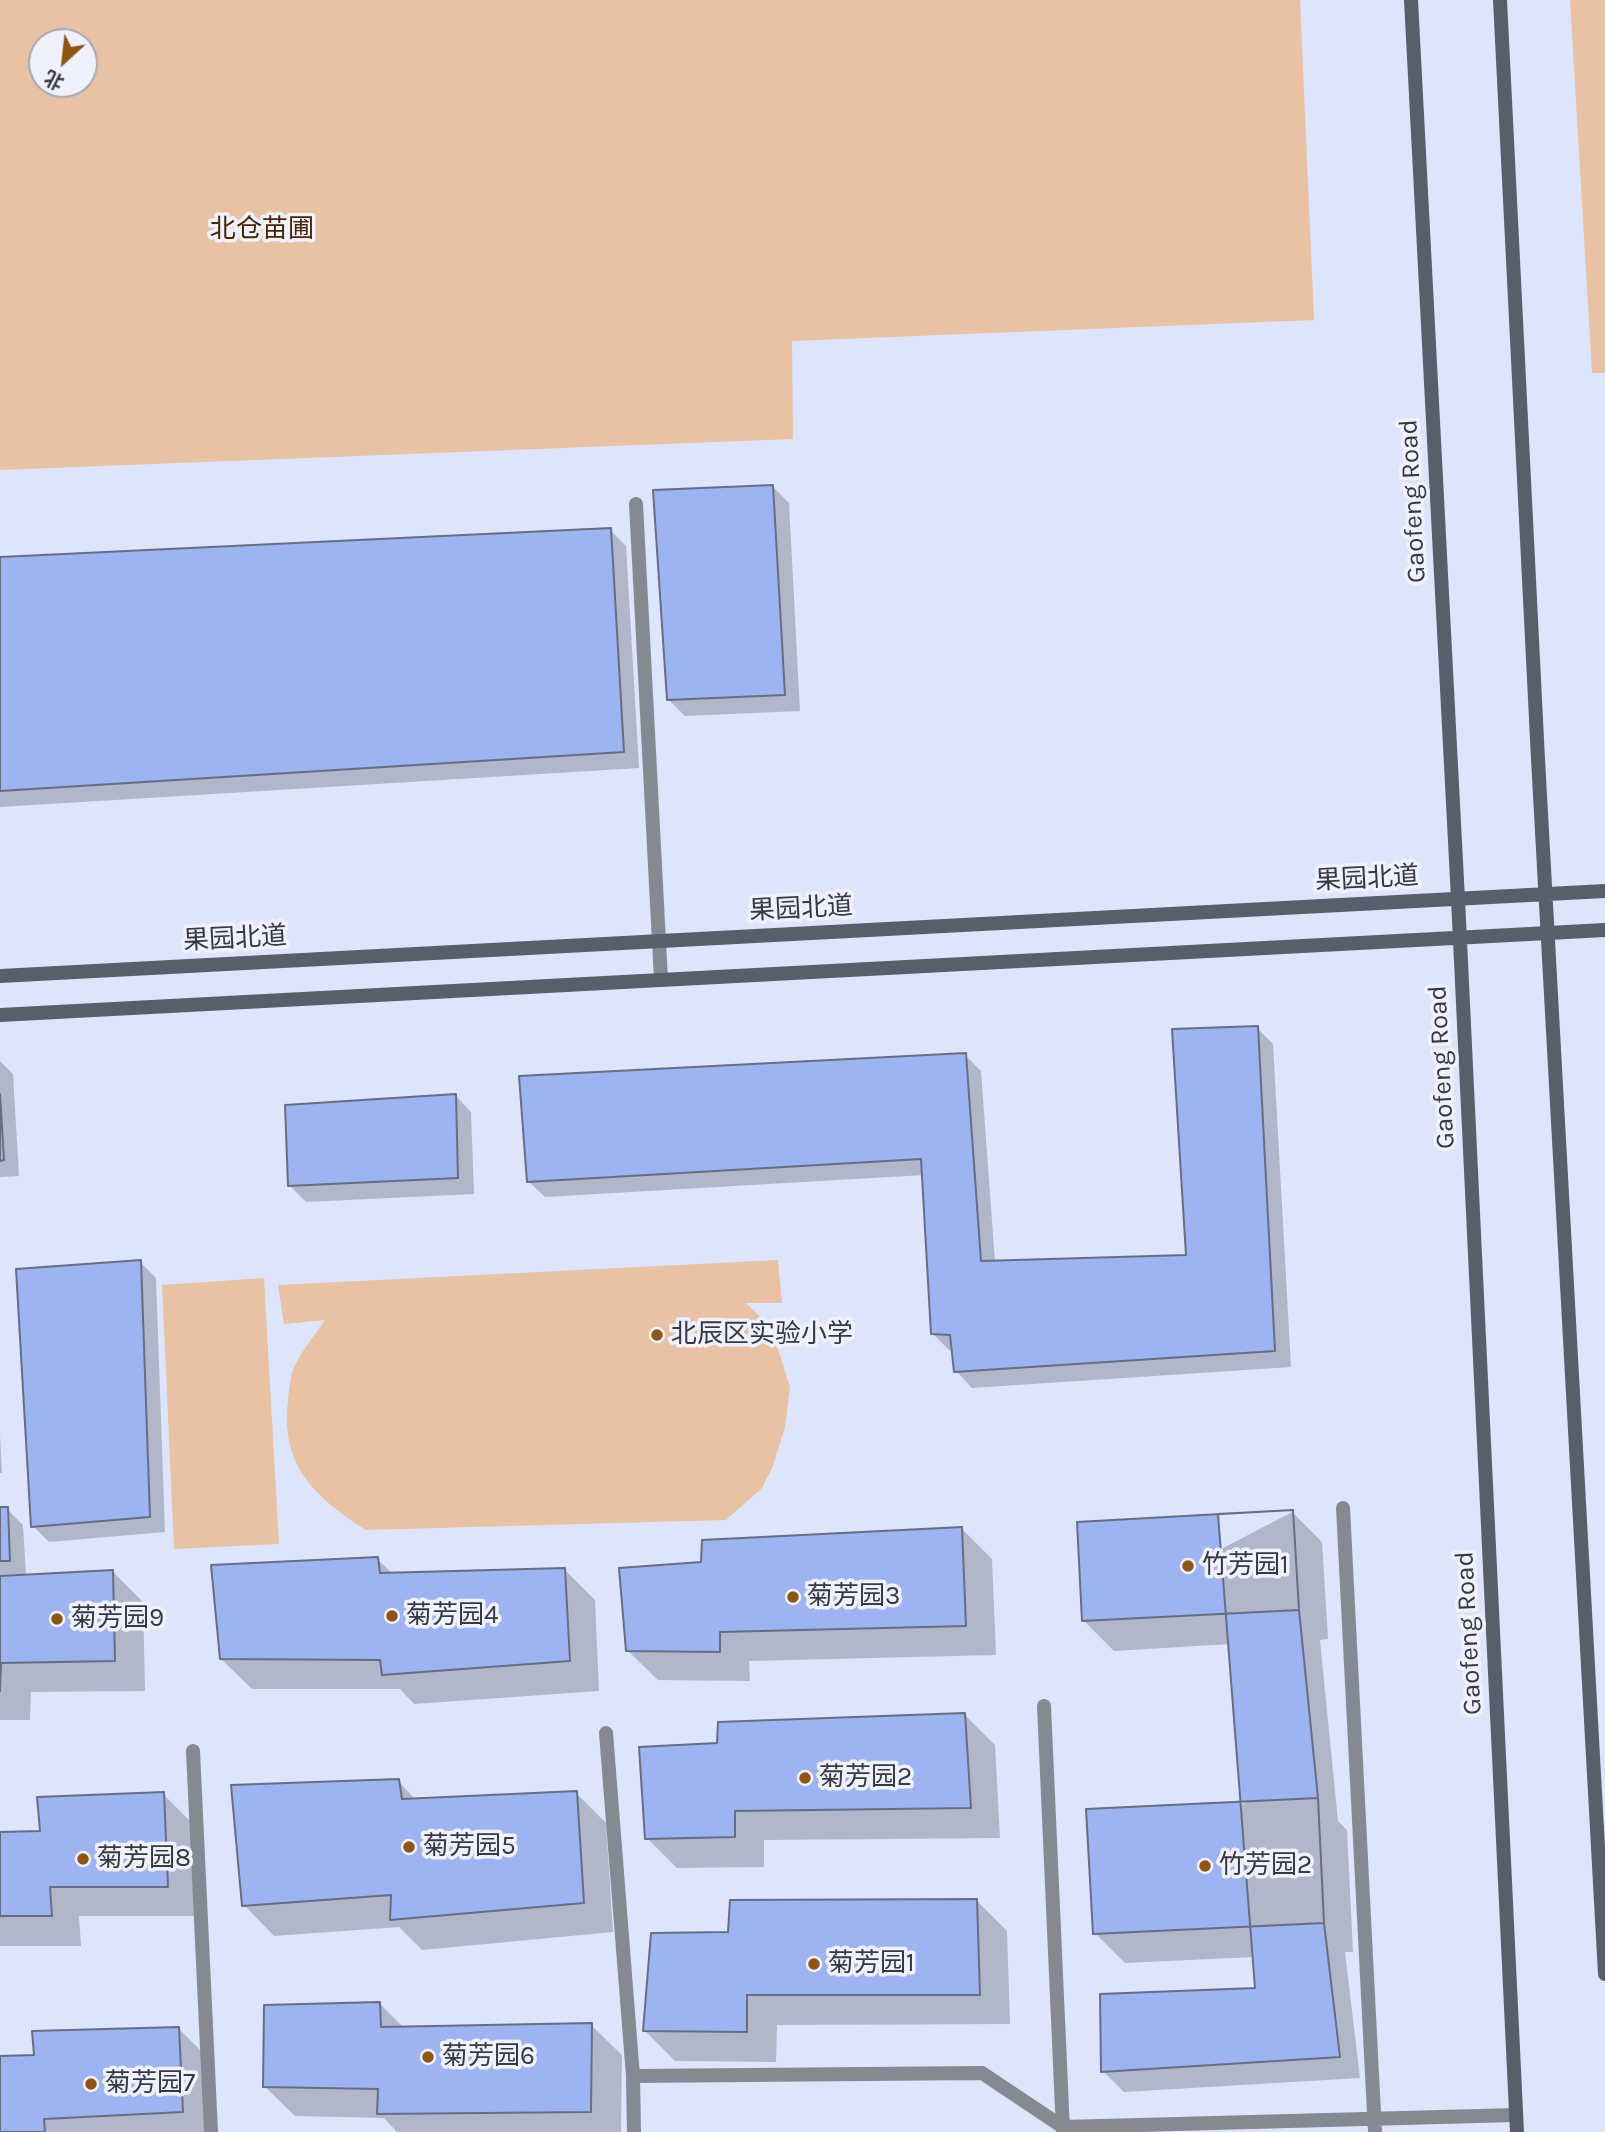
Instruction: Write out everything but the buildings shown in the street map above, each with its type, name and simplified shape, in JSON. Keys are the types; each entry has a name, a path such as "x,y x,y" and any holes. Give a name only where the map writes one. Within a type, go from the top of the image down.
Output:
{"main road":[{"name":"Gaofeng Road","path":"1411,0 1460,938 1517,2132"},
{"path":"1500,0 1605,1974"},
{"name":"果园北道","path":"0,976 1605,891"},
{"path":"0,1015 1605,930"}],"lane":[{"path":"636,503 661,980"},
{"path":"1343,1508 1374,2125"},
{"path":"1044,1706 1060,2130"},
{"path":"606,1733 633,2076 634,2132"},
{"path":"193,1751 211,2132"},
{"path":"633,2076 982,2073 1060,2130 1374,2125 1516,2115"}],"green space":[{"name":"北仓苗圃","path":"0,0 1300,0 1314,320 792,341 793,439 0,470"},
{"path":"1570,0 1605,0 1605,373 1592,373"},
{"path":"778,1260 782,1303 746,1303 763,1320 779,1352 790,1388 785,1427 773,1466 762,1488 726,1520 366,1530 317,1492 296,1462 287,1424 291,1378 298,1359 325,1320 284,1324 278,1285"},
{"path":"264,1278 279,1544 174,1549 162,1285"}],"place":[{"name":"北辰区实验小学","path":"657,1335"},
{"name":"竹芳园1","path":"1188,1566"},
{"name":"菊芳园3","path":"793,1597"},
{"name":"菊芳园4","path":"392,1616"},
{"name":"菊芳园9","path":"57,1619"},
{"name":"菊芳园2","path":"805,1778"},
{"name":"菊芳园5","path":"409,1847"},
{"name":"菊芳园8","path":"83,1859"},
{"name":"竹芳园2","path":"1205,1866"},
{"name":"菊芳园1","path":"814,1964"},
{"name":"菊芳园6","path":"428,2057"},
{"name":"菊芳园7","path":"91,2084"}]}
